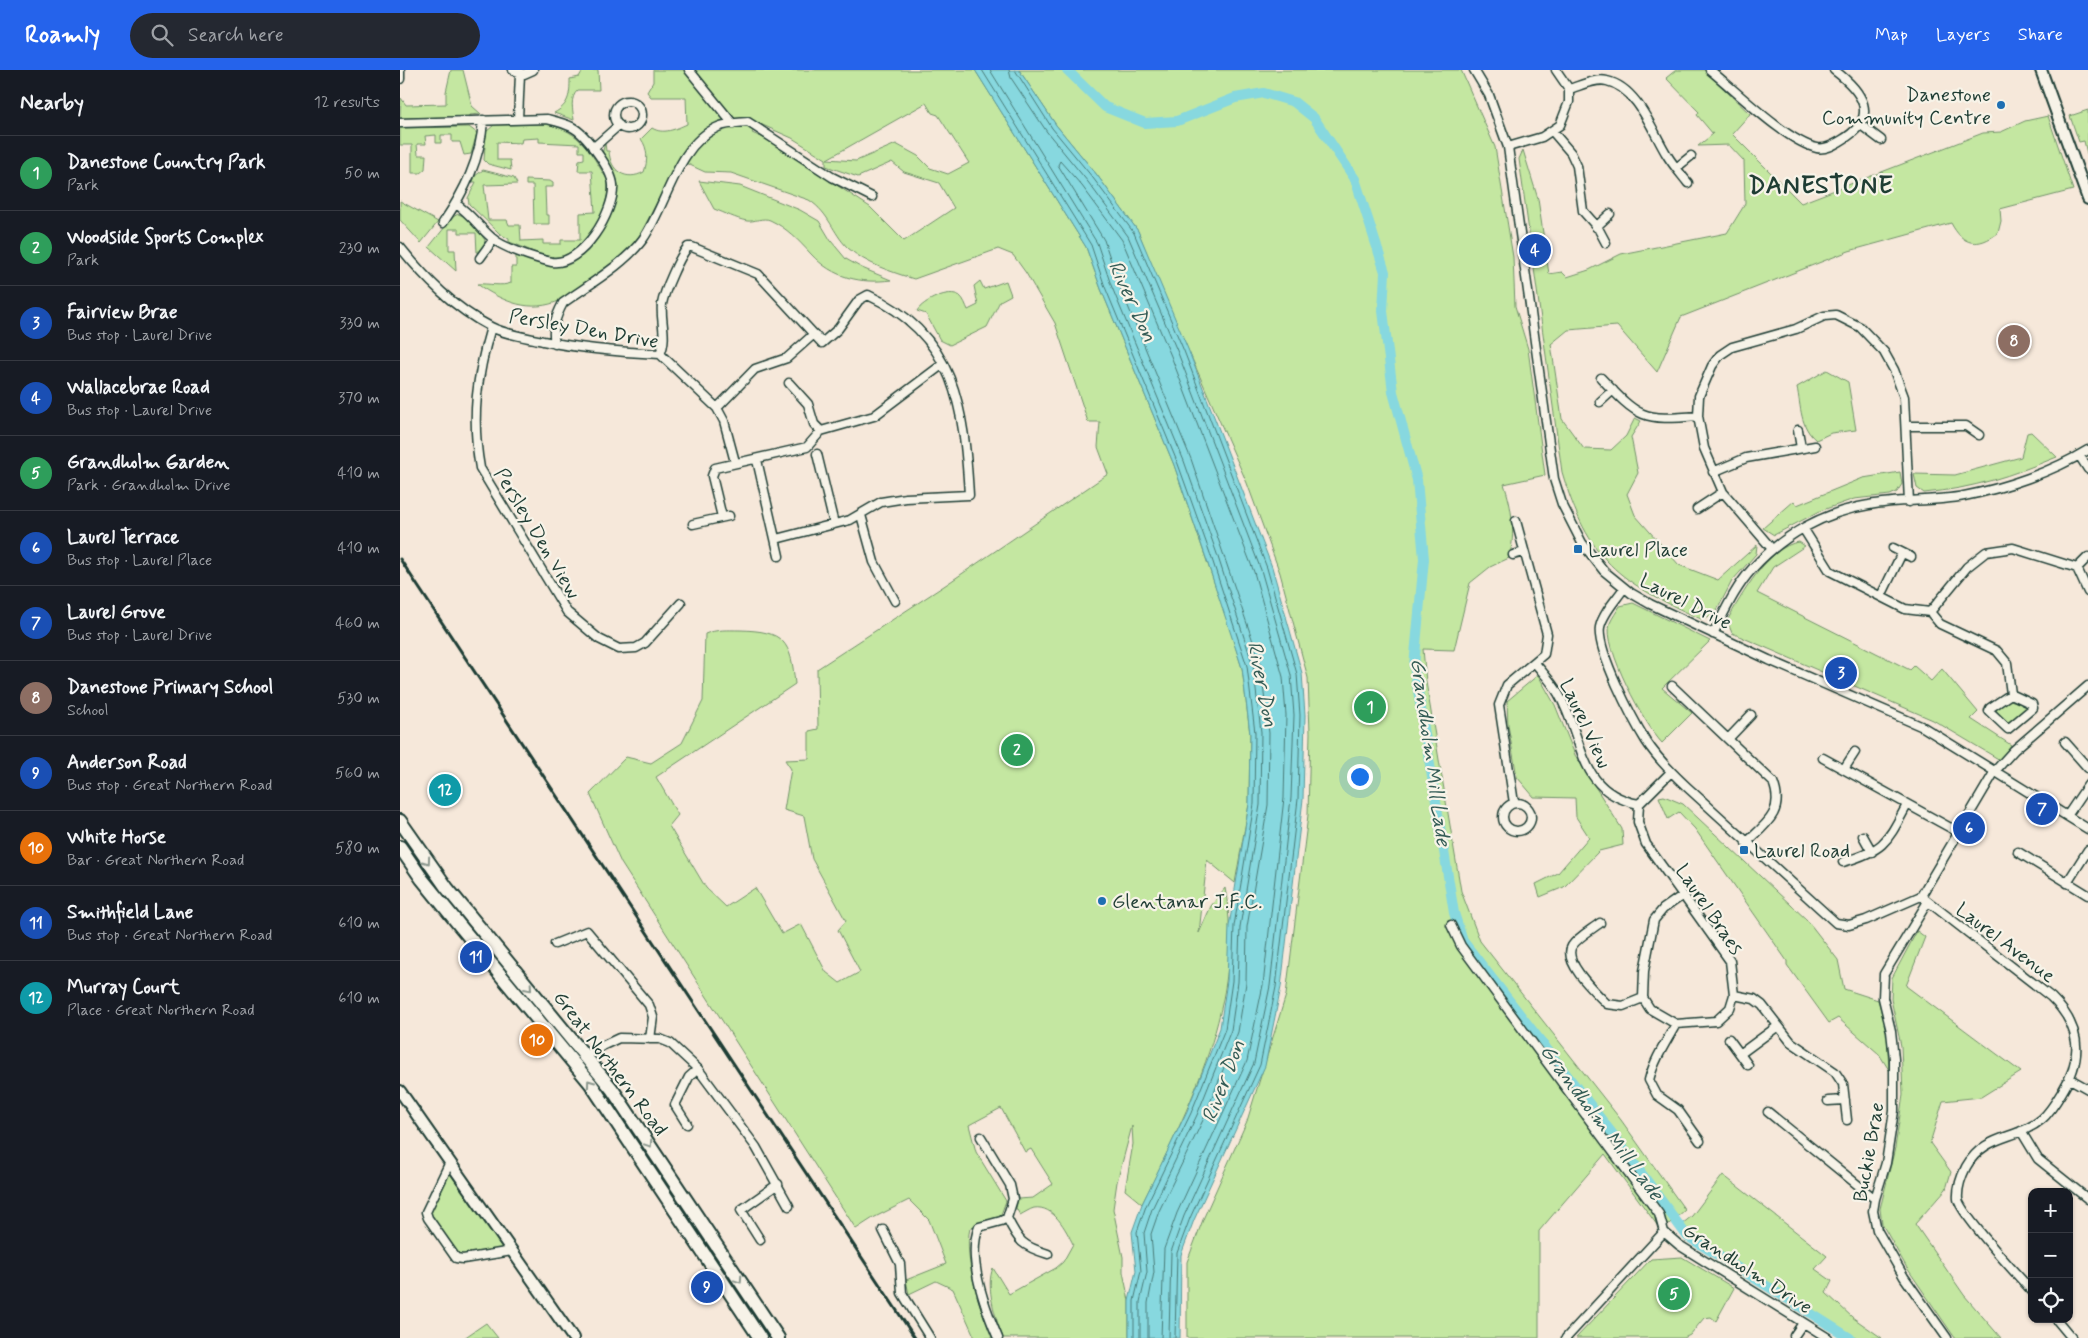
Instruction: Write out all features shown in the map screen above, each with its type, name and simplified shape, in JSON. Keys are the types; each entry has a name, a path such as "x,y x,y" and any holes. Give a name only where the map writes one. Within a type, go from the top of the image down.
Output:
{"main road":[{"name":"Great Northern Road","path":"400,821 452,894 587,1056 612,1089 778,1338"},
{"name":"Great Northern Road","path":"400,847 460,926 575,1064 618,1123 760,1338"}],"street":[{"path":"400,70 400,79"},
{"path":"518,119 516,72 529,73 533,70"},
{"path":"688,70 733,124"},
{"name":"Laurel Drive","path":"1474,70 1489,95 1508,147 1554,479 1562,504 1576,535 1604,571 1624,588 1650,604 1923,727 2088,829"},
{"path":"1508,147 1552,132 1566,115 1569,89 1556,70"},
{"path":"1710,70 1752,107 1800,141 1818,149 1832,146 1848,137 1861,124 1864,112 1862,98 1856,88 1834,70"},
{"path":"2041,70 2088,198"},
{"path":"1569,89 1592,82 1606,81 1622,88 1644,113 1676,168 1688,183"},
{"path":"400,123 518,119 547,119 560,122 580,133 593,148 611,177 612,194 607,214 581,251 564,261 552,262 509,248 493,240 474,217 456,204"},
{"path":"443,223 456,204 475,163 483,120"},
{"path":"555,344 552,330 556,316 563,303 632,252 643,239 687,154 695,143 719,126 748,122 832,177 872,197"},
{"path":"1861,124 1881,140"},
{"path":"593,148 619,126"},
{"path":"1552,132 1571,153 1577,166 1583,211 1606,243"},
{"path":"1676,168 1691,156"},
{"path":"1596,227 1610,214"},
{"path":"480,258 493,240"},
{"name":"Persley Den Drive","path":"400,247 431,284 463,310 491,327 555,344 619,352 660,354 717,408 724,421 735,462"},
{"path":"660,354 664,338 663,298 688,247 696,248 758,274 822,343 843,323 859,300 868,295 892,306 914,324 943,364 958,396 964,427 969,496 906,498 881,502 861,515 776,539"},
{"path":"1772,549 1723,492 1704,448 1698,416 1699,396 1712,366 1720,355 1732,347 1796,329 1824,316 1836,314 1860,326 1884,352 1894,370 1902,391 1907,426 1908,502"},
{"name":"Persley Den View","path":"491,327 480,366 476,404 476,440 480,468 567,612 609,646 628,649 645,643 680,603"},
{"path":"717,408 755,369 787,358 814,334"},
{"path":"693,524 725,517 713,471 719,466 756,460 807,447 821,431 881,413 943,364"},
{"path":"1601,378 1631,409 1649,417 1667,419 1698,416"},
{"path":"788,383 808,404 814,424 821,431"},
{"path":"1600,402 1613,390"},
{"path":"1907,426 1966,426 1979,435"},
{"path":"1798,430 1801,448"},
{"path":"1713,472 1746,458 1815,446"},
{"path":"1713,634 1734,592 1752,569 1772,549 1803,528 1837,512 1870,504 1964,496 1990,489 2043,471 2088,450"},
{"path":"817,454 834,524"},
{"path":"2079,455 2088,469"},
{"path":"756,460 780,556"},
{"path":"1696,509 1723,492"},
{"path":"861,515 874,562 895,601"},
{"name":"Laurel View","path":"1514,803 1499,705 1507,686 1544,654 1547,634 1544,617 1516,520"},
{"path":"1803,528 1830,571 1905,609 1930,612 1940,624 1948,629 1997,651 2007,663 2011,694"},
{"path":"1893,548 1911,557"},
{"path":"1930,612 1967,567 1986,552 2013,548 2077,568 2088,592"},
{"path":"1512,555 1524,552"},
{"path":"1881,596 1902,553"},
{"path":"2077,568 2088,557"},
{"path":"1624,588 1604,617 1600,628 1603,654 1646,741 1671,772 1746,843 1836,923 1849,925 1866,920 1920,896 1995,771 2014,750 2088,686"},
{"name":"Laurel View","path":"1535,662 1559,694 1588,767 1596,782 1608,793 1639,804"},
{"path":"1672,686 1729,738 1773,782 1777,792 1775,812 1746,843"},
{"path":"2011,694 2032,704 2033,708 2008,729 1989,711 1990,708 2011,694"},
{"path":"1729,738 1751,715"},
{"path":"2065,742 2088,768"},
{"path":"1844,769 1855,752"},
{"path":"1823,758 1958,832"},
{"path":"1639,804 1671,772"},
{"path":"2067,816 2088,785"},
{"name":"Laurel Braes","path":"1639,804 1638,822 1646,844 1730,961 1734,995"},
{"path":"1843,862 1872,852 1888,840 1908,805"},
{"path":"1863,836 1872,852"},
{"path":"2067,882 2088,850"},
{"path":"2018,852 2088,895"},
{"path":"1683,895 1663,909 1654,920 1644,971 1643,998 1650,1010 1676,1024 1716,1022 1730,1008 1734,995 1754,999 1762,1005 1791,1042 1835,1072 1843,1084 1847,1120"},
{"name":"Laurel Avenue","path":"1920,896 2036,984 2064,1009 2076,1035 2077,1062 2070,1079 2047,1114 2021,1131 1995,1140 1982,1147 1972,1156 1959,1179 1958,1201 1975,1225 2028,1286"},
{"name":"Buckie Brae","path":"1927,903 1884,974 1883,998 1891,1031 1894,1059 1894,1111 1886,1163 1874,1199 1874,1221 1877,1230 1904,1277 1947,1338"},
{"path":"1600,923 1573,945 1569,952 1572,962 1607,1004 1623,1006 1643,998"},
{"name":"Grandholm Drive","path":"1451,925 1460,946 1659,1214 1664,1232 1679,1245 1828,1338"},
{"path":"555,944 587,932 648,1005 653,1017 650,1039"},
{"path":"1676,1024 1662,1054 1652,1064 1648,1080 1657,1094 1678,1110 1700,1141"},
{"path":"1740,1054 1778,1026"},
{"path":"575,1064 612,1040 650,1039 670,1043 698,1069 756,1147 789,1206"},
{"path":"1729,1039 1748,1065"},
{"path":"687,1124 675,1105 689,1078 698,1069"},
{"path":"2070,1079 2088,1089"},
{"path":"400,1091 573,1338"},
{"path":"1828,1101 1845,1100"},
{"path":"1768,1112 1874,1199"},
{"path":"2021,1131 2038,1159 2088,1199"},
{"path":"981,1137 1010,1184 1013,1198 1007,1218 1016,1235 1028,1248 1048,1254"},
{"path":"450,1162 426,1212 453,1255 463,1259 512,1251"},
{"path":"760,1240 741,1210 778,1184"},
{"path":"998,1338 990,1320 973,1253 974,1238 979,1227 1007,1218"},
{"path":"883,1230 900,1264 902,1293 930,1338"},
{"path":"1566,1338 1664,1232"},
{"path":"1794,1336 1803,1323"},
{"path":"2059,1323 2071,1337"}],"green space":[{"path":"451,70 463,70 472,106 481,114 470,115 470,117 400,118 401,98 406,105 446,104 446,92"},
{"path":"583,70 598,70 599,90 578,90 575,93 572,104 574,120 554,113 563,107 568,99 570,79 579,77"},
{"path":"653,70 975,70 1086,247 1101,289 1174,465 1242,668 1250,734 1249,804 1235,883 1207,860 1199,933 1211,906 1225,888 1229,930 1228,971 1209,1052 1178,1130 1142,1204 1125,1190 1133,1144 1132,1126 1117,1182 1113,1209 1123,1257 1123,1272 1129,1301 1129,1338 1003,1338 991,1293 990,1284 993,1268 1009,1294 1056,1268 1063,1262 1073,1244 1067,1232 1048,1210 1034,1208 1020,1215 1016,1208 1018,1199 1033,1198 1053,1184 1031,1149 1025,1152 1001,1108 969,1125 976,1152 1006,1201 1000,1217 980,1222 970,1228 968,1240 974,1283 992,1338 975,1338 953,1289 936,1281 909,1294 906,1280 946,1264 929,1220 909,1200 856,1229 621,863 590,794 626,757 651,763 682,743 703,701 705,634 726,630 740,630 776,636 787,648 791,658 795,684 656,777 678,815 669,826 706,888 726,907 755,888 782,934 801,924 826,972 840,983 860,972 838,930 846,921 812,859 804,816 784,810 791,769 785,760 809,759 809,731 818,729 817,669 947,584 1108,474 1098,447 1100,422 1088,422 1055,323 1026,273 1013,255 998,249 914,279 880,267 855,254 843,242 822,211 809,200 731,173 705,172 679,160 641,233 629,250 561,300 539,306 528,306 507,301 477,284 503,285 511,283 511,267 516,267 516,256 519,255 553,266 564,266 583,255 592,245 607,220 617,195 617,181 602,154 605,143 606,151 609,151 612,164 620,173 631,176 637,175 644,172 647,159 645,146 641,139 652,128 665,131 687,124 686,97 651,97 647,92 653,82","holes":["926,103 932,113 938,115 969,163 948,174 930,168 918,156 896,144 856,161 827,159","758,123 792,138 826,159 826,166 858,177 892,162 904,172 939,183 954,208 904,241 870,207 768,140 752,133"]},
{"path":"1019,70 1461,70 1495,147 1513,257 1515,306 1528,349 1545,475 1504,484 1513,530 1509,558 1490,567 1470,583 1454,650 1423,649 1426,682 1461,891 1480,941 1621,1120 1685,1210 1660,1229 1605,1154 1539,1231 1539,1338 1187,1338 1187,1262 1204,1217 1247,1121 1286,995 1308,815 1310,733 1308,678 1280,573 1247,483 1162,291 1138,231 1097,175 1056,125"},
{"path":"1676,70 1704,70 1750,114 1732,134 1801,203 1983,133 2001,132 2025,121 2048,116 2073,190 2000,209 2001,221 1998,233 1984,241 1972,242 1966,240 1956,231 1951,223 1849,251 1681,317 1657,372 1617,326 1568,330 1551,344 1562,419 1584,449 1611,450 1626,436 1635,418 1641,421 1631,437 1638,473 1627,494 1635,515 1679,565 1718,580 1757,545 1756,554 1732,581 1715,614 1701,619 1648,593 1610,565 1583,527 1572,502 1562,472 1519,159 1523,150 1538,199 1549,274 1562,272 1567,277 1589,270 1621,254 1727,233 1745,204 1744,161 1729,145 1698,146 1713,134 1697,115 1699,112 1666,78"},
{"path":"2088,110 2088,158 2084,141 2079,142 2070,116"},
{"path":"547,124 569,132 577,138 589,151 607,179 606,201 602,214 589,238 571,254 561,257 547,256 509,242 509,239 500,234 469,204 468,198 476,182 473,182 475,176 483,170 514,178 517,184 484,185 488,220 507,220 509,225 520,225 521,241 543,240 543,244 561,244 561,240 580,240 580,213 595,212 592,171 578,171 579,160 584,159 584,152 579,152 579,144 539,142 539,138 522,139 521,143 497,142 497,160 510,160 511,170 488,164 484,160 486,132 494,125"},
{"path":"469,127 477,133 471,154 464,155 460,142 452,142 452,135 441,135 441,143 436,143 436,135 425,136 426,144 417,144 418,155 426,155 425,169 420,173 412,173 412,145 400,145 400,128"},
{"path":"526,180 550,181 553,183 553,187 545,187 546,215 549,215 549,224 534,224 533,185 526,185"},
{"path":"699,181 740,186 800,210 819,221 831,241 846,259 891,280 858,280 838,274 820,262 792,235 776,223 767,219 743,220 714,209"},
{"path":"400,201 438,222 421,243 400,220"},
{"path":"458,214 469,218 485,240 484,245 477,253 476,233 459,233 459,229 449,229 449,250 455,250 456,271 429,247 453,217"},
{"path":"980,281 984,289 1006,281 1011,295 1000,301 987,327 950,345 940,340 926,314 917,311 930,300 949,294 960,296 968,310 978,305 974,286"},
{"path":"1827,370 1848,382 1856,430 1831,433 1816,440 1804,423 1797,387"},
{"path":"2031,432 2057,457 2008,475 1960,488 1924,493 1917,488 1914,474 1955,475 2021,457 2027,433"},
{"path":"1900,472 1902,484 1897,492 1890,495 1854,499 1820,511 1774,535 1763,528 1794,501 1797,505 1863,478"},
{"path":"1799,542 1805,546 1773,567 1757,593 1910,670 1914,666 1931,681 1942,669 1978,712 1971,719 2011,745 2000,760 1933,720 1732,633 1727,621 1748,586 1766,562 1788,546"},
{"path":"1633,603 1710,641 1662,688 1692,713 1662,743 1636,703 1618,667 1612,649 1609,634 1610,623 1620,606"},
{"path":"1538,675 1555,705 1575,755 1622,829 1623,845 1599,851 1564,887 1540,897 1536,884 1558,873 1589,837 1576,817 1575,798 1534,797 1517,777 1508,725 1507,701"},
{"path":"2010,700 2028,706 2007,724 1996,710"},
{"path":"1664,796 1683,804 1807,920 1838,960 1844,989 1878,1000 1887,1032 1889,1070 1879,1054 1838,1018 1829,1023 1787,965 1787,961 1695,829 1679,812 1668,819 1659,797"},
{"path":"1917,931 1925,937 1906,986 2021,1072 1981,1097 1943,1101 1930,1143 1951,1172 1946,1189 1915,1224 1964,1295 2001,1338 1955,1338 1907,1268 1882,1224 1880,1209 1895,1148 1903,1095 1901,1046 1891,999 1892,978"},
{"path":"450,1162 512,1251 456,1258 428,1218 427,1208"},
{"path":"1723,1175 1827,1256 1815,1269 1832,1281 1826,1293 1852,1317 1882,1338 1855,1338 1690,1233 1682,1224 1692,1216"},
{"path":"1682,1257 1734,1288 1716,1321 1711,1317 1704,1318 1690,1335 1684,1338 1576,1338 1651,1259"},
{"path":"486,1323 498,1338 464,1338"}],"water":[{"name":"River Don","path":"975,70 1019,70 1056,125 1097,175 1138,231 1188,349 1272,567 1302,673 1305,715 1303,799 1281,987 1265,1066 1194,1220 1181,1255 1180,1338 1129,1338 1129,1301 1136,1271 1132,1232 1142,1204 1187,1111 1220,1028 1227,981 1229,926 1249,804 1250,734 1242,668 1174,465 1101,289 1086,247"}],"waterway":[{"name":"Grandholm Mill Lade","path":"1067,70 1105,107 1145,123 1177,121 1235,98 1264,93 1294,102 1314,118 1355,179 1385,272 1383,311 1393,392 1417,480 1424,559 1414,666 1454,913 1463,941 1615,1137 1687,1236 1850,1338"}],"railway":[{"path":"400,559 915,1338"}],"place":[{"name":"Danestone Community Centre","path":"2001,105"},
{"name":"Wallacebrae Road","path":"1535,250"},
{"name":"Danestone Primary School","path":"2014,341"},
{"name":"Laurel Place","path":"1578,549"},
{"name":"Fairview Brae","path":"1841,673"},
{"name":"Danestone Country Park","path":"1370,707"},
{"name":"Woodside Sports Complex","path":"1017,750"},
{"name":"Murray Court","path":"445,790"},
{"name":"Laurel Grove","path":"2042,809"},
{"name":"Laurel Terrace","path":"1969,828"},
{"name":"Laurel Road","path":"1744,850"},
{"name":"Glentanar J.F.C.","path":"1102,901"},
{"name":"Smithfield Lane","path":"476,957"},
{"name":"White Horse","path":"537,1040"},
{"name":"Anderson Road","path":"707,1287"},
{"name":"Grandholm Garden","path":"1674,1294"}],"district":[{"name":"DANESTONE","path":"1821,184"}]}
